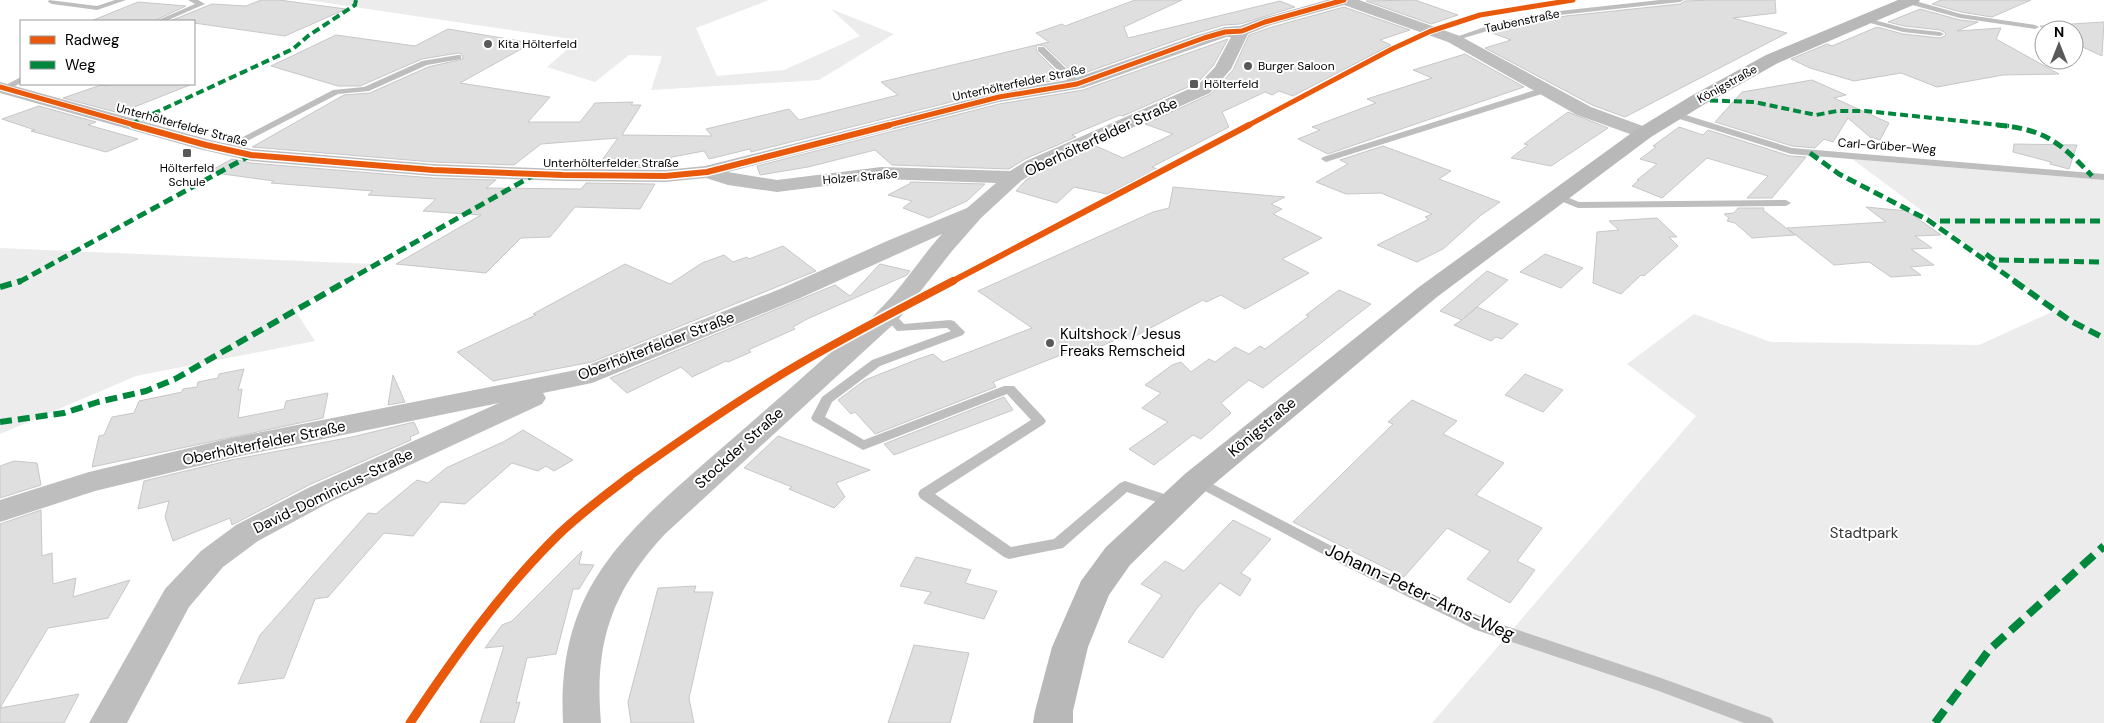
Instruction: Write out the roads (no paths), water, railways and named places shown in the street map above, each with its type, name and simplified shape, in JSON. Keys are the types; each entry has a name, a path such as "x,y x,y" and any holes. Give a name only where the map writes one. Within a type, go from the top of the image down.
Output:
{"main road":[{"name":"Königstraße","path":"1053,723 1054,711 1070,647 1094,590 1118,556 1186,492 1428,292 1644,133 1673,114 1772,60 1910,1"}],"street":[{"name":"Unterhölterfelder Straße","path":"8,85 251,155 476,172 664,176 708,172 738,162 999,97 1077,84 1204,38 1224,32 1242,31 1265,22 1345,0"},
{"name":"Taubenstraße","path":"1345,0 1454,39 1584,111 1644,133"},
{"name":"Oberhölterfelder Straße","path":"0,511 89,482 231,448 583,376 780,297 974,213 1014,177 1066,150 1204,89 1222,69 1242,31"},
{"name":"Holzer Straße","path":"708,172 728,179 777,186 881,173 1014,177"},
{"name":"Stockder Straße","path":"582,723 581,680 586,650 601,600 623,561 644,535 674,507 889,315 944,246 974,213"},
{"name":"David-Dominicus-Straße","path":"108,723 177,598 212,559 246,532 321,494 583,376"}],"lane":[{"path":"52,2 97,8 122,0"},
{"path":"162,20 201,4 192,0"},
{"name":"Taubenstraße","path":"1454,39 1505,23 1550,14 1680,0"},
{"path":"1910,1 1960,16 2034,26"},
{"path":"1866,19 1903,30 1940,34"},
{"path":"1041,50 1077,84"},
{"path":"225,149 336,92 366,90 425,63 458,57"},
{"path":"1326,159 1545,90"},
{"name":"Carl-Grüber-Weg","path":"1673,114 1791,151 2039,170 2104,177"},
{"path":"1557,196 1578,205 1786,203"},
{"name":"Johann-Peter-Arns-Weg","path":"889,315 902,328 950,324 959,332 876,363 827,400 818,418 863,445 1009,389 1039,421 925,494 1009,553 1058,544 1124,486 1186,492 1348,561 1482,625 1661,685 1765,723"}],"place":[{"name":"Kita Hölterfeld","path":"488,44"},
{"name":"Burger Saloon","path":"1248,66"},
{"name":"Hölterfeld","path":"1194,84"},
{"name":"Hölterfeld Schule","path":"187,153"},
{"name":"Kultshock / Jesus Freaks Remscheid","path":"1050,343"}],"park label":[{"name":"Stadtpark","path":"1864,533"}]}
